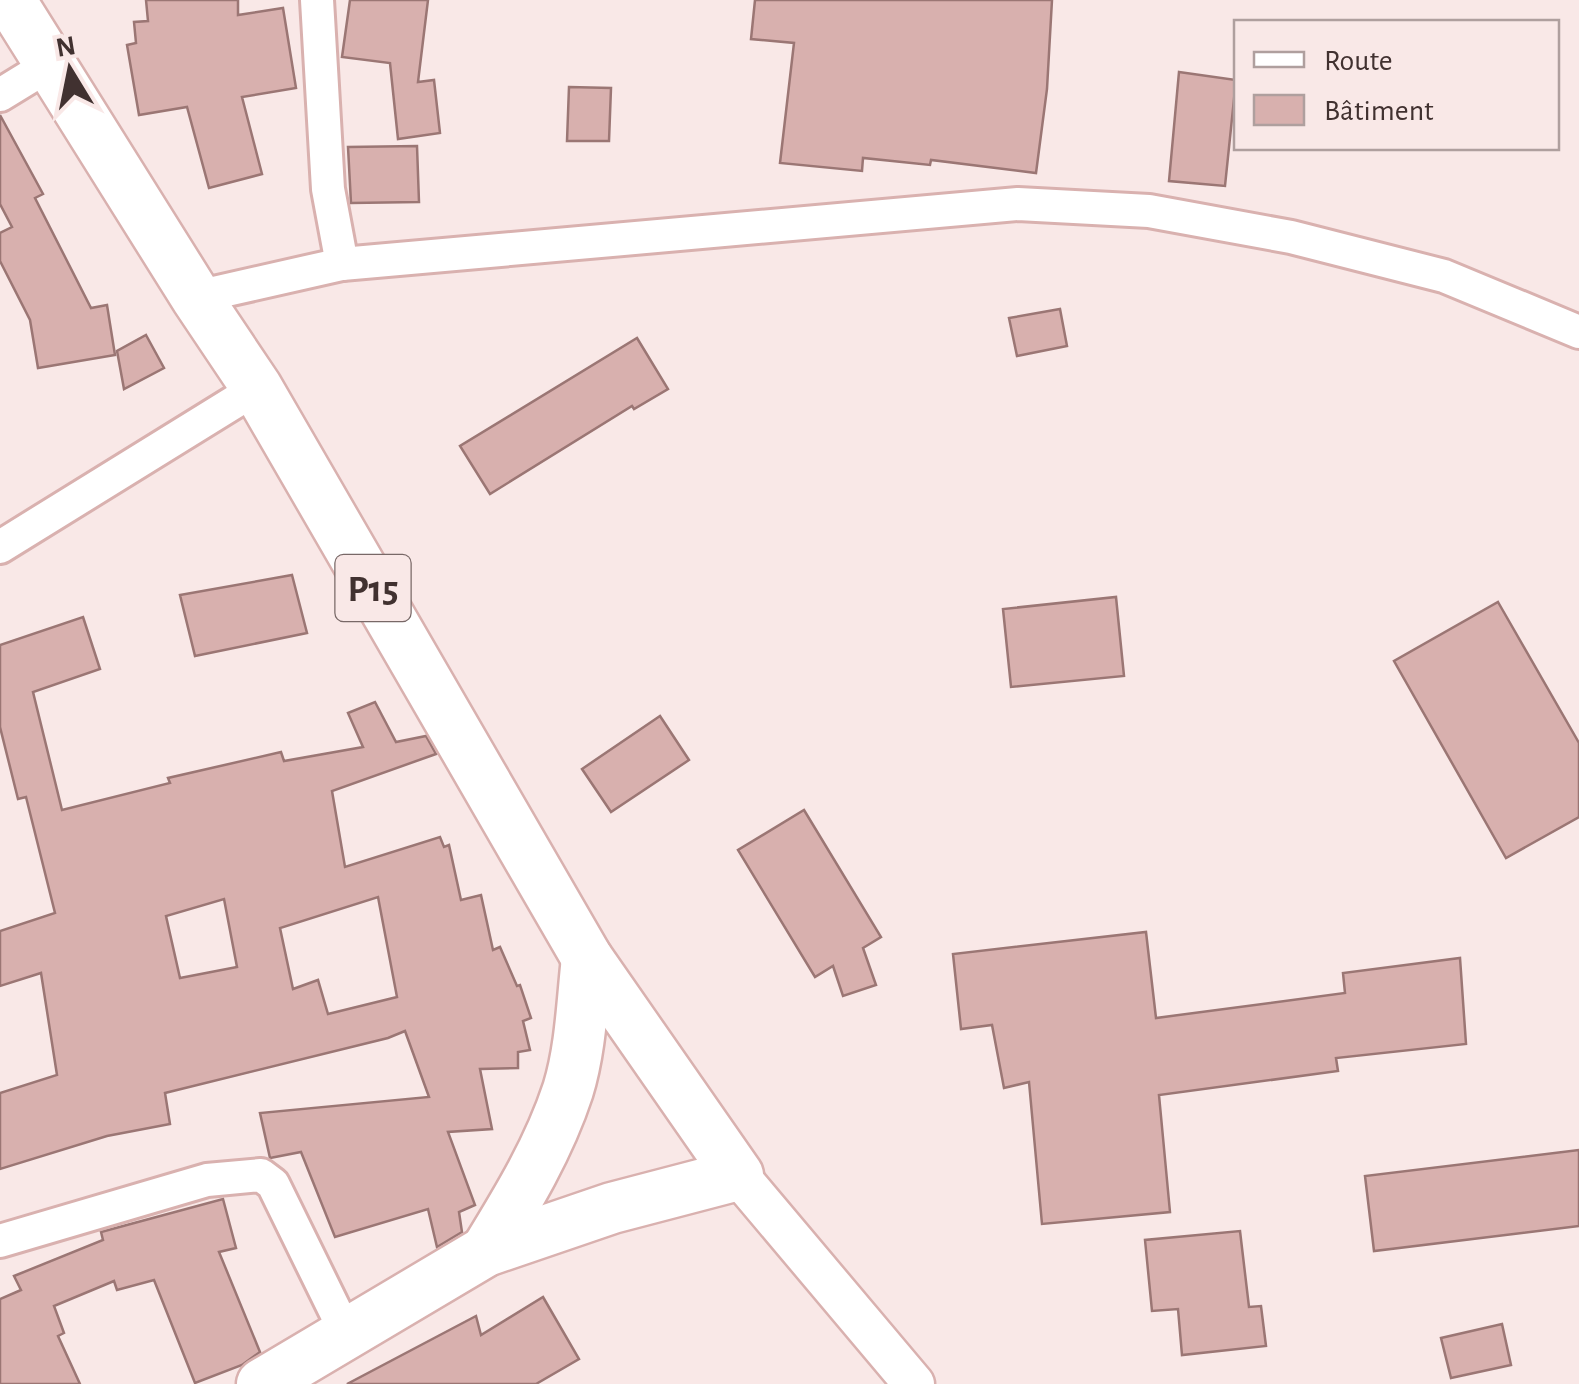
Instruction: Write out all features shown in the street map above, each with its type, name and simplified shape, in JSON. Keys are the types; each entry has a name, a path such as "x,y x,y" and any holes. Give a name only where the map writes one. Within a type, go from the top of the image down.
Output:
{"main road":[{"name":"P15","path":"10,0 257,388 586,958 738,1175"},
{"path":"486,1251 547,1146 569,1087 579,1035 586,958"},
{"path":"262,1384 486,1251 612,1208 738,1175"}],"street":[{"path":"316,0 328,189 342,264"},
{"path":"0,95 49,65"},
{"path":"196,297 342,264 1018,204 1149,211 1291,237 1444,276 1579,332"},
{"path":"0,547 257,388"},
{"path":"0,1241 207,1180 262,1175 273,1184 346,1333"},
{"path":"738,1175 914,1384"}],"building":[{"path":"146,0 238,0 238,15 283,8 296,88 242,97 262,174 209,188 187,107 139,115 127,45 136,43 134,22 148,21"},
{"path":"350,0 428,0 418,82 434,80 440,133 398,139 390,63 342,57"},
{"path":"755,0 1052,0 1047,89 1036,173 931,160 930,165 863,158 862,171 780,163 794,43 751,39"},
{"path":"1179,72 1234,80 1225,186 1169,181"},
{"path":"569,87 611,88 609,141 567,141"},
{"path":"0,115 43,194 35,198 91,308 107,305 115,355 38,368 30,320 0,261 0,233 12,227 0,204"},
{"path":"417,146 419,202 351,203 348,147"},
{"path":"1060,309 1067,346 1017,356 1009,318"},
{"path":"146,335 164,368 124,389 117,351"},
{"path":"637,338 668,389 634,409 632,406 490,494 460,446"},
{"path":"292,575 307,633 195,656 180,595"},
{"path":"1116,597 1124,676 1011,687 1003,609"},
{"path":"1498,602 1579,743 1579,817 1506,858 1394,661"},
{"path":"83,617 100,669 33,692 62,810 170,783 168,778 281,752 284,761 363,747 348,713 375,702 396,742 426,736 436,754 332,791 345,867 440,837 444,847 449,845 461,900 481,895 493,950 500,947 517,986 520,985 531,1018 523,1021 530,1050 518,1052 518,1068 480,1069 492,1129 448,1132 475,1205 459,1212 462,1232 437,1247 428,1209 335,1237 301,1152 270,1158 260,1113 429,1097 405,1031 165,1093 170,1124 107,1136 0,1169 0,1093 57,1075 41,973 0,986 0,931 55,913 26,797 18,799 0,727 0,645","holes":["378,897 397,997 328,1014 318,980 293,989 280,928","224,899 237,967 180,978 166,916"]},
{"path":"660,716 689,760 611,812 582,769"},
{"path":"804,810 881,937 863,948 876,985 843,996 833,966 815,977 738,850"},
{"path":"1146,932 1156,1018 1345,993 1343,973 1460,958 1466,1044 1336,1058 1338,1071 1159,1095 1170,1212 1042,1224 1029,1082 1004,1088 992,1025 961,1029 953,954"},
{"path":"1579,1150 1579,1226 1374,1251 1365,1176"},
{"path":"223,1199 236,1248 219,1252 260,1352 242,1365 195,1383 154,1280 117,1290 114,1281 54,1306 64,1333 58,1336 80,1384 0,1384 0,1299 21,1290 14,1276 103,1240 101,1232"},
{"path":"1240,1231 1249,1307 1261,1306 1266,1346 1182,1355 1178,1309 1152,1311 1145,1240"},
{"path":"543,1297 579,1359 536,1384 347,1384 476,1316 481,1335"},
{"path":"1502,1324 1511,1365 1451,1378 1441,1338"}]}
